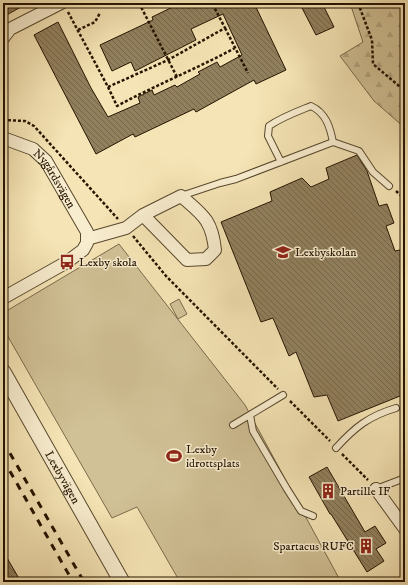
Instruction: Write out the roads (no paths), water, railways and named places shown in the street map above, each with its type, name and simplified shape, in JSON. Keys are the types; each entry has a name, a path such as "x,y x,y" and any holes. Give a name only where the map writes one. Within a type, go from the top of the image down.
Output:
{"street":[{"path":"3,38 10,29 64,6"},
{"name":"Nygårdsvägen","path":"3,138 33,148 46,161 87,232 87,239"},
{"path":"3,298 74,257 83,250 87,239 126,228 143,215 181,196 205,217 214,235 215,250 206,259 187,260 143,215"},
{"name":"Lexbyvägen","path":"3,372 122,582"},
{"path":"376,489 405,529"}],"lane":[{"path":"281,162 268,136 268,126 279,119 311,106 319,110 330,126 333,142"},
{"path":"181,196 220,183 236,180 333,142 359,151 374,172 389,186"},
{"path":"233,425 283,395"},
{"path":"336,448 358,425 377,414 396,408"},
{"path":"250,415 253,431 287,489 301,511 313,516"},
{"path":"376,489 405,478"}],"railway":[{"path":"3,441 84,582"},
{"path":"3,459 73,582"}],"place":[{"name":"Lexbyskolan","path":"283,252"},
{"name":"Lexby skola","path":"67,262"},
{"name":"Lexby idrottsplats","path":"174,456"},
{"name":"Partille IF","path":"328,491"},
{"name":"Spartacus RUFC","path":"366,546"}]}
